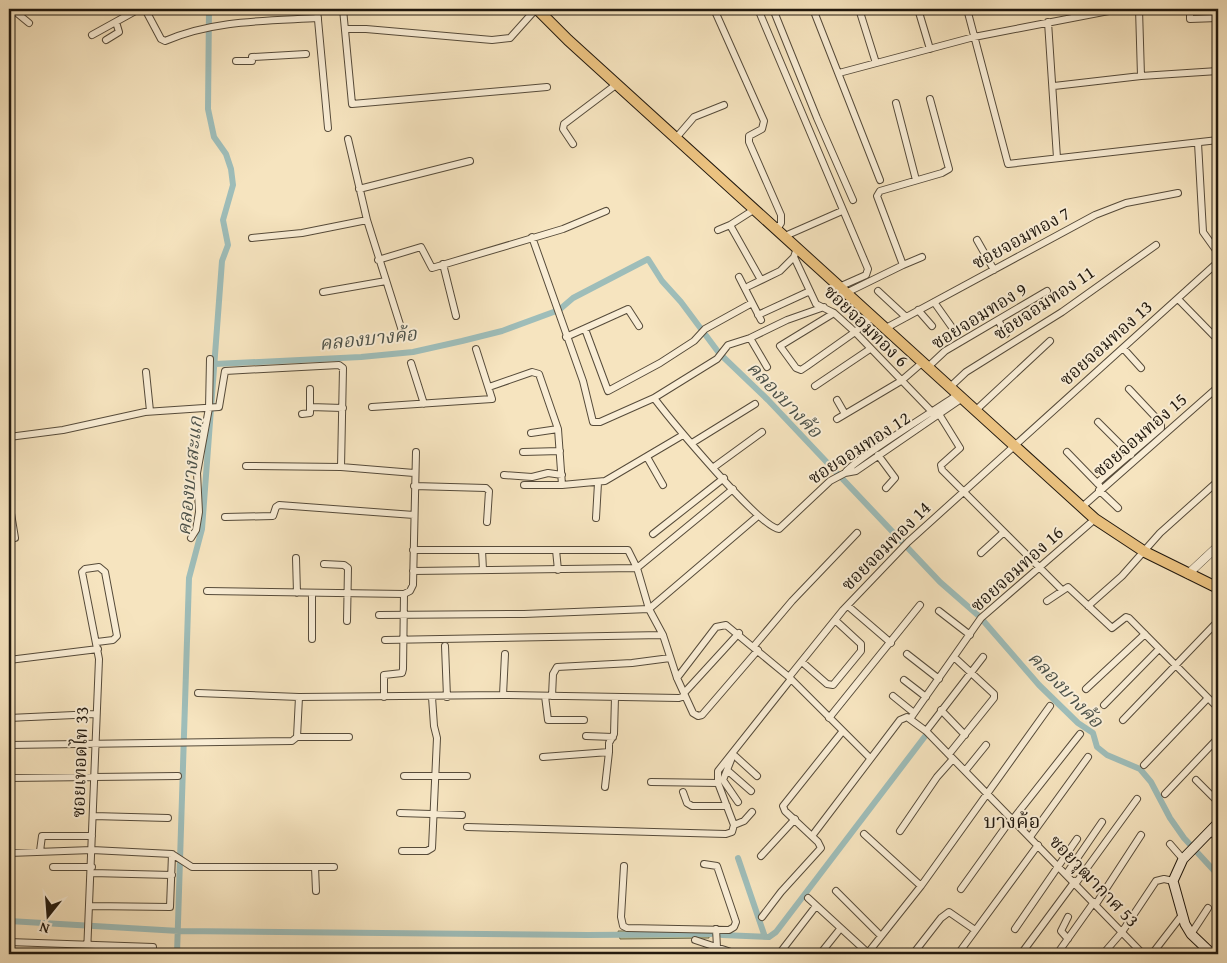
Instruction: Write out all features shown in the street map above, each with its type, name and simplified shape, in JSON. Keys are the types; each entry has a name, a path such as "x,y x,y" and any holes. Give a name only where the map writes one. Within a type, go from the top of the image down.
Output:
{"main road":[{"path":"537,9 781,233 796,252 886,328 1095,519 1146,552 1218,588"},
{"path":"1212,954 1191,934 1182,915 1173,880 1189,852 1218,823"}],"street":[{"path":"12,9 29,23"},
{"path":"92,35 139,9"},
{"path":"145,9 161,39 165,41 209,26 318,18"},
{"path":"317,9 328,128"},
{"path":"343,9 350,102 354,104 547,87"},
{"path":"345,30 366,29 492,40 510,38 537,9"},
{"path":"714,9 764,121 762,129 749,136 749,142 781,215 781,233 842,211"},
{"path":"758,9 868,272 843,290"},
{"path":"773,9 817,118 853,200"},
{"path":"813,9 880,180"},
{"path":"859,9 876,63"},
{"path":"918,9 930,49"},
{"path":"967,9 1007,163 1218,140"},
{"path":"839,73 974,37 1119,9"},
{"path":"1139,9 1141,76"},
{"path":"1190,9 1190,19 1218,18"},
{"path":"106,40 119,32 116,22"},
{"path":"1048,22 1054,86 1057,158"},
{"path":"236,61 306,54"},
{"path":"1054,86 1141,76 1218,71"},
{"path":"573,144 563,130 564,124 617,84"},
{"path":"903,265 887,227 878,194 884,189 942,174 949,169 930,99"},
{"path":"896,103 916,180"},
{"path":"676,138 694,117 724,106"},
{"path":"806,123 817,118"},
{"path":"348,138 378,260 403,334"},
{"path":"1198,143 1203,232 1218,253"},
{"path":"359,189 470,161"},
{"name":"ซอยจอมทอง 7","path":"886,328 1095,214 1126,203 1178,193"},
{"path":"718,230 730,225 755,209"},
{"path":"378,260 421,247 430,267 563,229 606,211"},
{"path":"252,238 302,233 367,220"},
{"path":"730,225 761,280"},
{"path":"532,237 558,316 583,381 593,422 600,422 654,398 721,353 728,345 750,338 787,320 824,307"},
{"path":"977,240 994,270"},
{"name":"ซอยจอมทอง 11","path":"956,394 966,372 1062,312 1156,245"},
{"path":"749,286 780,271 796,252"},
{"name":"ซอยจอมทอง 6","path":"796,252 816,304 834,313 855,332 901,381 936,414 960,448 941,468 964,491"},
{"path":"843,290 922,257"},
{"name":"ซอยจอมทอง 13","path":"1014,446 1218,262"},
{"path":"443,264 456,316"},
{"path":"739,277 760,317 810,291"},
{"path":"323,292 386,281"},
{"path":"878,290 906,317"},
{"name":"ซอยจอมทอง 9","path":"837,419 1047,292"},
{"path":"1178,299 1218,340"},
{"path":"934,302 952,326"},
{"path":"584,329 608,391 660,363 694,341 703,331 752,303"},
{"path":"566,338 628,308 639,326"},
{"path":"918,310 932,326"},
{"path":"834,313 783,343 779,348 796,368 801,370 855,332 872,316"},
{"path":"998,320 1006,334"},
{"path":"750,338 767,367"},
{"path":"975,411 1050,341"},
{"path":"815,386 870,348"},
{"path":"1123,348 1141,368"},
{"path":"372,407 492,399 476,349"},
{"path":"191,538 196,530 199,512 197,473 210,408 210,359"},
{"path":"411,363 424,404"},
{"path":"9,454 9,438 64,430 150,411 219,407 225,371 339,365 343,368 341,467"},
{"path":"146,372 150,411"},
{"path":"489,387 536,372 546,390 558,429 562,480"},
{"name":"ซอยจอมทอง 15","path":"1082,507 1099,487 1218,387"},
{"path":"302,414 310,413 310,389"},
{"path":"1099,487 1131,455 1159,432 1162,426 1129,389"},
{"name":"ซอยจอมทอง 12","path":"758,516 772,528 780,530 830,481 844,474 856,471 936,414 956,394"},
{"path":"379,615 524,614 649,609 664,599 758,516 683,435 654,398"},
{"path":"837,400 845,414"},
{"path":"692,444 755,404"},
{"path":"310,407 343,408"},
{"path":"844,474 864,457 936,414"},
{"path":"1098,422 1131,455"},
{"path":"531,434 558,429"},
{"path":"714,467 762,432"},
{"path":"524,485 562,480 598,483 622,473 683,435"},
{"name":"ซอยจอมทอง 14","path":"718,783 718,771 835,620 908,542 1014,446"},
{"path":"522,452 560,451"},
{"path":"207,591 404,594 410,591 413,585 414,473 416,452"},
{"path":"1067,452 1118,508"},
{"path":"878,455 895,478 886,488"},
{"path":"647,457 663,484"},
{"path":"246,466 341,467 414,473"},
{"path":"504,475 532,477 548,473 562,480"},
{"path":"652,534 724,478"},
{"path":"1088,606 1146,552 1160,534 1218,481"},
{"path":"596,518 598,483"},
{"path":"414,486 486,488 489,491 487,522"},
{"path":"413,571 637,568 733,489"},
{"path":"964,491 1061,589"},
{"path":"9,502 15,538"},
{"path":"225,516 273,516 276,507 279,505 414,515"},
{"name":"ซอยจอมทอง 16","path":"912,716 982,618 1095,519"},
{"path":"982,553 1004,532"},
{"path":"413,550 624,549 631,553 649,609 663,636 677,678 693,713 702,715 792,601 857,533"},
{"path":"1188,574 1218,546"},
{"path":"482,550 483,570"},
{"path":"556,550 558,570"},
{"path":"296,558 297,593"},
{"path":"324,564 347,566 347,621"},
{"name":"ซอยเทอดไท 33","path":"86,954 92,870 98,649 82,572 85,569 99,567 105,572 117,636 113,640 97,642"},
{"path":"1047,601 1061,589 1068,586 1112,628 1126,617 1129,618 1218,708"},
{"path":"312,593 312,639"},
{"path":"384,697 384,675 402,674 403,671 404,594"},
{"path":"829,718 920,605"},
{"path":"848,606 891,643"},
{"path":"940,611 970,635"},
{"path":"802,662 827,684 833,685 861,651 861,644 835,620"},
{"path":"1123,720 1218,621"},
{"path":"677,678 716,626 726,625 739,633 790,678 870,758"},
{"path":"198,693 299,697 503,695 679,698 685,694 739,633"},
{"path":"1086,689 1145,634"},
{"path":"385,640 403,638 663,636"},
{"path":"445,646 447,696"},
{"path":"9,660 98,649"},
{"path":"1104,705 1159,649"},
{"path":"503,695 505,654"},
{"path":"908,654 939,679"},
{"path":"900,831 965,735 994,698 971,672 954,657"},
{"path":"926,731 982,657"},
{"path":"584,720 548,720 548,696 554,669 560,666 632,663 670,658"},
{"path":"904,680 926,697"},
{"name":"ซอยวุฒากาศ 53","path":"893,696 1076,882 1143,954"},
{"path":"297,737 299,697"},
{"path":"402,851 432,849 438,738 434,726 432,697"},
{"path":"605,787 609,743 613,736 615,697"},
{"path":"1144,765 1208,698"},
{"path":"808,898 867,954 921,886 1050,706"},
{"path":"941,710 965,735"},
{"path":"9,718 96,714"},
{"path":"812,836 900,720 904,716 912,716"},
{"path":"762,917 781,892 821,848 812,836 785,811 783,806 842,732"},
{"path":"961,889 1013,818 1080,734"},
{"path":"586,736 613,736"},
{"path":"9,745 178,744 292,740 297,737 349,737"},
{"path":"1165,794 1218,738"},
{"path":"737,746 735,756 728,765 723,780 738,802"},
{"path":"965,771 986,746"},
{"path":"544,757 609,752"},
{"path":"735,756 757,776"},
{"path":"1030,837 1088,757"},
{"path":"727,770 751,791"},
{"path":"9,778 178,776"},
{"path":"404,776 468,776"},
{"path":"1196,780 1218,802"},
{"path":"467,827 726,834 732,832 734,825 718,783 651,782"},
{"path":"683,792 687,803 692,806 727,806"},
{"path":"1021,954 1137,799"},
{"path":"734,825 744,821 752,812"},
{"path":"400,814 462,815"},
{"path":"93,816 168,818"},
{"path":"762,856 795,819"},
{"path":"1067,873 1102,822"},
{"path":"1210,831 1218,839"},
{"path":"864,834 921,886"},
{"path":"1057,954 1095,903 1141,835"},
{"path":"40,851 42,836 92,836"},
{"path":"1015,929 1078,839"},
{"path":"1170,844 1189,852"},
{"path":"958,954 1038,845"},
{"path":"9,854 40,851 92,850 174,855 186,865 192,867 334,867"},
{"path":"90,906 170,907 174,855"},
{"path":"624,866 621,917 623,926 627,928 729,930 734,927 736,922 717,866 704,864"},
{"path":"53,867 172,875"},
{"path":"316,867 316,891"},
{"path":"1103,954 1122,932 1156,881 1164,879 1173,880"},
{"path":"836,891 881,936"},
{"path":"779,954 816,906"},
{"path":"1191,934 1208,908"},
{"path":"913,954 941,918 949,912 975,930"},
{"path":"1152,954 1182,915"},
{"path":"1068,917 1061,931 1068,939"},
{"path":"820,954 840,929"},
{"path":"716,930 717,947"},
{"path":"695,940 737,954"},
{"path":"9,942 152,947"}],"green space":[{"path":"618,931 709,931 709,938 620,939"}],"waterway":[{"name":"คลองบางสะแก","path":"177,954 189,578 202,529 222,261 228,245 223,220 233,185 231,169 226,154 214,137 208,109 209,9"},
{"name":"คลองบางค้อ","path":"215,364 361,357 413,352 462,341 502,331 559,310 573,298 648,259 662,281 681,302 719,353 768,400 940,582 980,617 1039,685 1078,723 1093,733 1097,747 1107,755 1140,769 1151,782 1170,818 1184,838 1218,875"},
{"path":"722,935 769,937 776,932 926,735"},
{"path":"738,858 765,937"},
{"path":"9,921 179,931 588,935 711,934"}],"district":[{"name":"บางค้อ","path":"1012,821"}]}
